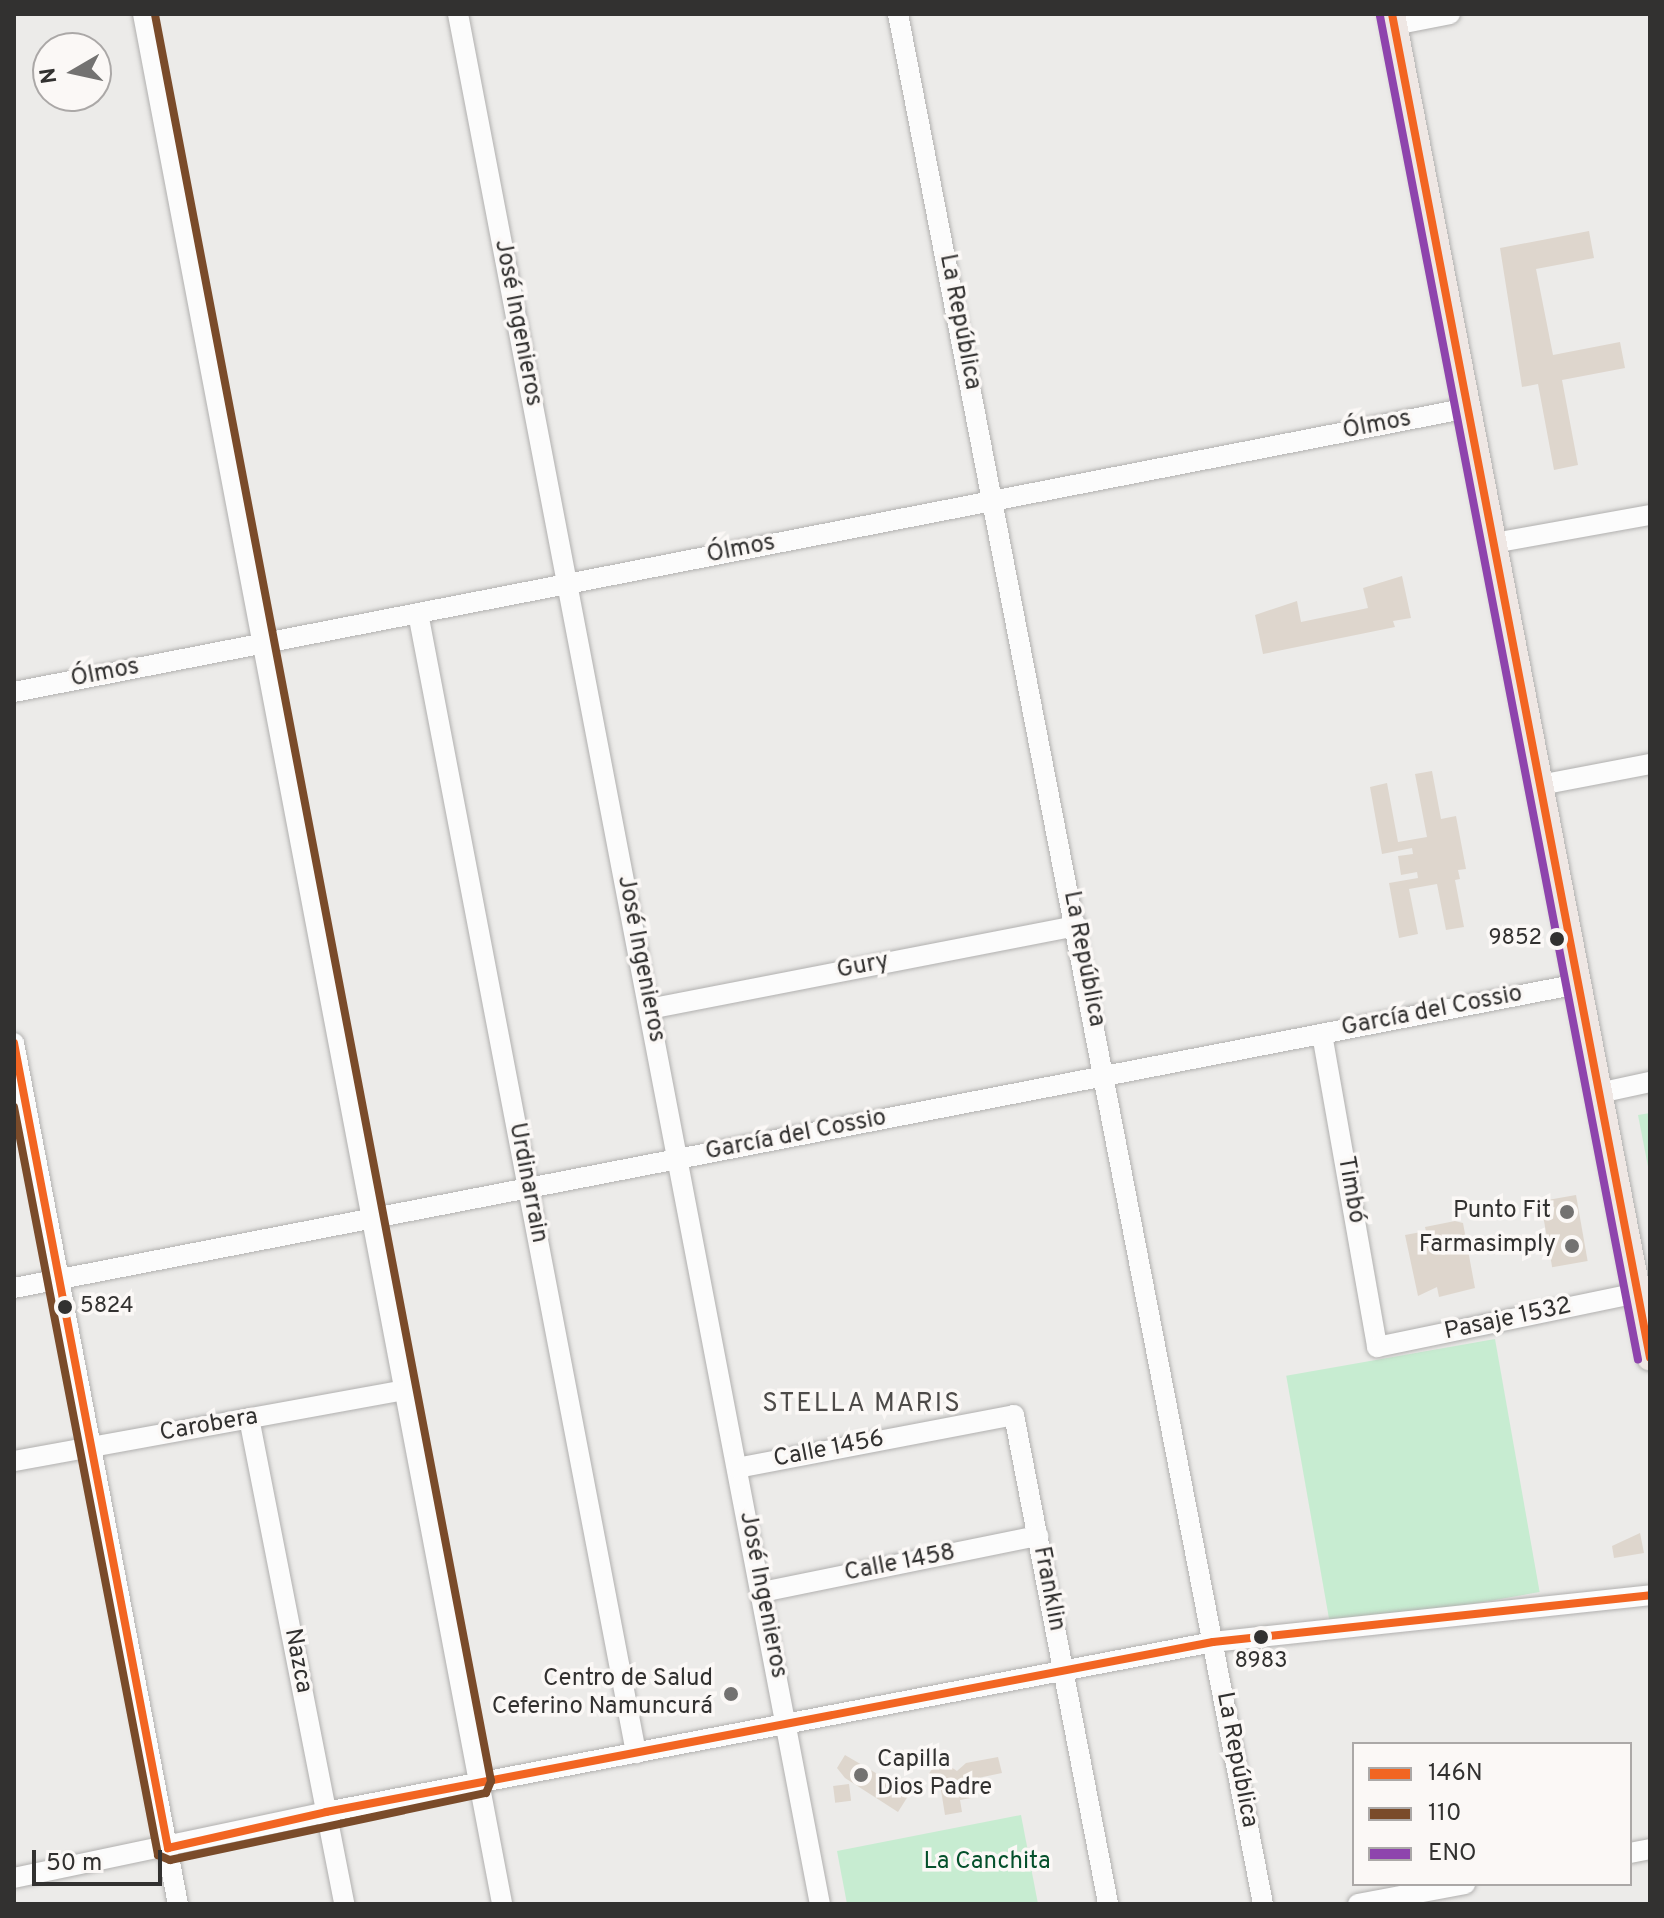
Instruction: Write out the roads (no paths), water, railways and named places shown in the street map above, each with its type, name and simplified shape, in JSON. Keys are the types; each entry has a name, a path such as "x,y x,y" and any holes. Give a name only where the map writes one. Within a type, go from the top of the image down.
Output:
{"main road":[{"path":"1393,20 1650,1357"}],"street":[{"path":"143,14 502,1904"},
{"name":"José Ingenieros","path":"458,14 820,1904"},
{"name":"La República","path":"898,14 995,500 1263,1904"},
{"path":"1393,20 1450,14"},
{"name":"Ólmos","path":"14,692 1468,408"},
{"path":"1494,543 1650,515"},
{"name":"Urdinarrain","path":"418,613 636,1753"},
{"path":"1540,785 1650,764"},
{"name":"Gury","path":"649,1009 1077,926"},
{"name":"García del Cossio","path":"14,1288 1578,984"},
{"name":"Timbó","path":"1322,1034 1377,1347"},
{"path":"14,1043 178,1904"},
{"path":"1599,1093 1650,1082"},
{"name":"Pasaje 1532","path":"1377,1347 1638,1293"},
{"name":"Carobera","path":"14,1461 405,1390"},
{"name":"Calle 1456","path":"737,1468 1014,1415"},
{"name":"Franklin","path":"1014,1415 1108,1904"},
{"name":"Nazca","path":"249,1418 344,1904"},
{"name":"Calle 1458","path":"762,1592 1038,1536"},
{"path":"15,1871 168,1848 326,1812 1213,1642 1650,1595"},
{"path":"1358,1904 1454,1886"}],"place":[{"name":"9852","path":"1557,939"},
{"name":"Punto Fit","path":"1567,1212"},
{"name":"Farmasimply","path":"1572,1246"},
{"name":"5824","path":"65,1307"},
{"name":"8983","path":"1261,1637"},
{"name":"Centro de Salud Ceferino Namuncurá","path":"731,1694"},
{"name":"Capilla Dios Padre","path":"861,1775"}],"district":[{"name":"STELLA MARIS","path":"862,1405"}],"park label":[{"name":"La Canchita","path":"987,1863"}]}
